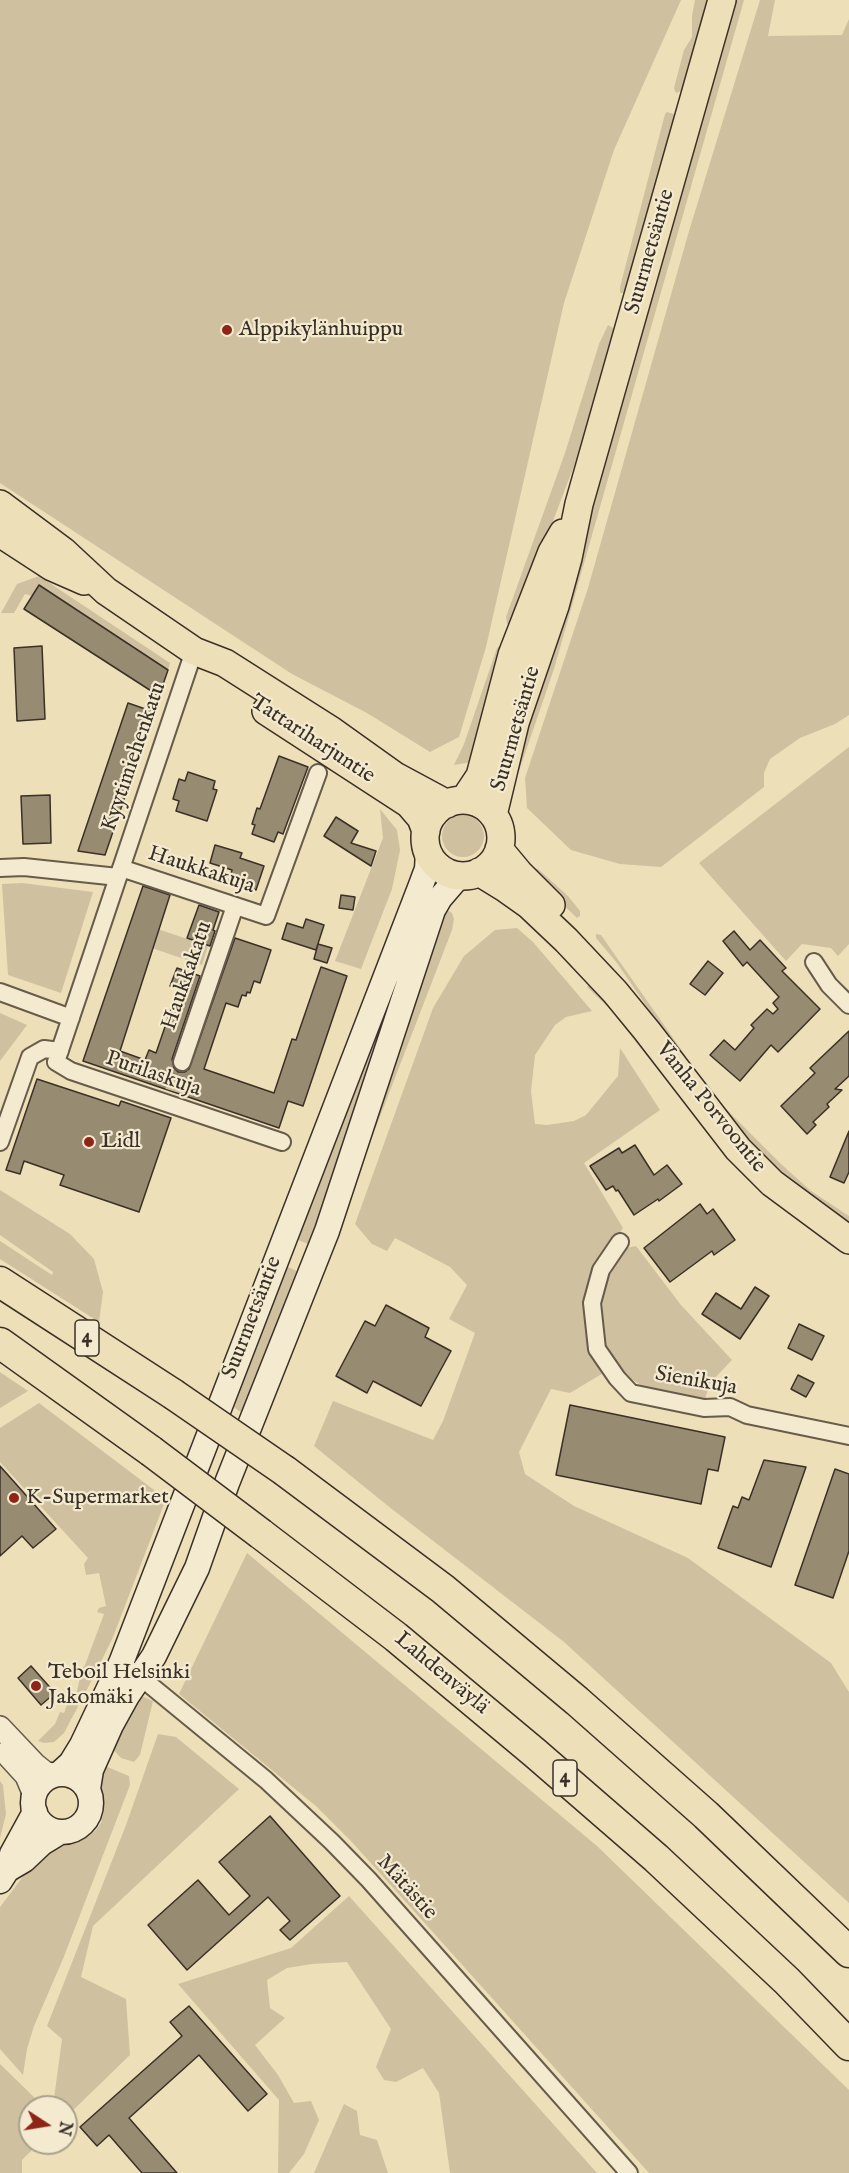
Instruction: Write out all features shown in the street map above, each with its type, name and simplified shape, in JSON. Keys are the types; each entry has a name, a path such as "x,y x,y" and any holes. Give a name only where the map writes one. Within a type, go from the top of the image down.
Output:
{"highway":[{"name":"4","path":"0,1282 173,1394 285,1471 443,1589 577,1701 706,1815 849,1952"},
{"name":"Lahdenväylä","path":"0,1343 151,1451 396,1637 536,1753 656,1858 787,1981 849,2045"}],"main road":[{"name":"Suurmetsäntie","path":"493,815 515,723 555,606 579,504 722,0"},
{"name":"Tattariharjuntie","path":"0,504 63,551 106,591 194,651 225,663 332,731 394,776 455,802"},
{"name":"Suurmetsäntie","path":"455,802 480,776 512,655 552,552 579,504"},
{"name":"Tattariharjuntie","path":"0,533 52,567 106,591"},
{"name":"Tattariharjuntie","path":"194,651 216,677 409,804 421,818 427,842"},
{"path":"455,802 476,802 493,815 501,836 499,849 491,864 469,874 444,871 435,864 427,842 431,819 438,810 455,802"},
{"name":"Suurmetsäntie","path":"56,1775 71,1763 82,1745 121,1663 427,869 427,842"},
{"name":"Vanha Porvoontie","path":"499,849 519,873 603,957 626,986 647,1031"},
{"name":"Suurmetsäntie","path":"88,1789 91,1770 111,1725 169,1629 197,1568 327,1231 433,910 440,898 469,874"},
{"name":"Vanha Porvoontie","path":"469,874 505,888 529,905 567,940 647,1031 738,1149 772,1183 843,1233"},
{"path":"56,1775 76,1778 88,1789 91,1806 85,1821 76,1828 60,1832 42,1843 4,1876 40,1785 56,1775"},
{"path":"34,1803 44,1826 60,1832"}],"street":[{"name":"Kyytimiehenkatu","path":"71,1018 194,651"},
{"name":"Haukkakuja","path":"120,872 266,916 318,773"},
{"path":"0,868 120,872"},
{"name":"Haukkakatu","path":"182,1062 235,906"},
{"path":"814,962 829,985 849,1005"},
{"path":"0,992 71,1018 60,1051 44,1049 30,1057 0,1142"},
{"name":"Purilaskuja","path":"60,1051 56,1062 71,1071 170,1097 282,1142"},
{"name":"Sienikuja","path":"621,1242 601,1270 592,1303 597,1349 616,1378 631,1393 704,1408 730,1407 747,1415 849,1436"},
{"name":"Mätästie","path":"121,1663 142,1677 273,1787 332,1842 369,1880 628,2173"},
{"path":"0,1727 35,1764 45,1772 56,1775"},
{"path":"0,1748 26,1776 34,1803"}],"shaded area":[{"path":"0,0 681,0 614,150 564,303 486,647 459,737 430,752 367,713 292,674 0,483"},
{"path":"695,0 710,0 685,87 676,93 674,88 684,50 692,37"},
{"path":"732,0 744,0 554,669 519,771 513,776"},
{"path":"760,0 775,0 768,36 842,35 849,19 849,715 835,724 800,738 770,759 764,773 764,787 661,867 620,864 571,850 527,808 525,778 588,588 689,231"},
{"path":"667,112 677,115 628,291 620,293 620,287"},
{"path":"608,325 613,328 613,341 583,442 514,624 507,624 506,617 565,453 599,344"},
{"path":"39,576 170,663 168,670 39,586 32,596 25,594 14,613 1,613 17,584"},
{"path":"501,645 506,648 478,761 454,765 464,744 497,648"},
{"path":"849,747 849,944 838,956 831,948 802,944 786,961 699,863"},
{"path":"380,809 397,830 400,850 392,889 361,969 335,961 383,838"},
{"path":"463,815 478,821 484,836 478,851 463,857 448,851 442,836 448,821"},
{"path":"531,867 538,869 568,896 580,911 580,916 577,918 546,888"},
{"path":"22,883 93,892 61,993 8,975 2,884"},
{"path":"430,900 310,1244 308,1244 291,1237"},
{"path":"444,908 452,913 454,919 452,930 339,1223"},
{"path":"131,920 208,946 202,965 125,939"},
{"path":"517,928 533,942 592,1011 566,1017 555,1025 535,1055 531,1091 535,1124 547,1125 574,1121 586,1115 618,1076 620,1048 660,1110 584,1163 623,1228 596,1269 605,1372 570,1393 551,1389 519,1452 525,1474 574,1506 688,1558 831,1663 849,1692 849,1903 564,1642 314,1446 333,1401 433,1440 443,1421 475,1333 449,1319 467,1285 450,1267 395,1238 387,1251 372,1244 355,1224 433,1008 464,956 495,930"},
{"path":"596,934 601,935 685,1055 685,1059 683,1060 617,963 596,938"},
{"path":"590,984 849,1249 849,1255 829,1244 745,1177 723,1153 610,1009 587,987"},
{"path":"0,1013 27,1025 0,1061"},
{"path":"696,1073 726,1109 781,1164 811,1191 849,1216 849,1221 816,1202 774,1167 747,1140"},
{"path":"0,1190 70,1234 94,1259 103,1292 99,1322 0,1259 0,1241 52,1275 53,1272 0,1235"},
{"path":"636,1246 681,1305 732,1360 709,1384 705,1400 647,1389 622,1373 602,1347 596,1304 605,1271 621,1249"},
{"path":"281,1264 298,1273 248,1417 228,1403"},
{"path":"0,1372 28,1391 0,1408"},
{"path":"39,1403 166,1499 113,1637 94,1676 64,1733 54,1742 44,1743 38,1741 55,1724 60,1712 64,1713 71,1694 76,1695 82,1669 104,1614 97,1612 99,1608 106,1606 99,1573 86,1575 84,1564 88,1558 0,1462 0,1428"},
{"path":"247,1553 597,1846 849,2090 849,2173 649,2173 351,1841 317,1807 179,1694"},
{"path":"138,1697 153,1701 140,1755 134,1762 121,1758 108,1744"},
{"path":"158,1734 176,1737 239,1789 93,1926 81,1977 126,1999 130,2055 78,2105 78,2095 54,2095 62,2039 47,2026 126,1825"},
{"path":"100,1764 129,1776 130,1785 63,1959 34,2026 23,2075 0,2049 0,1907 28,1870 58,1845 73,1843 89,1836 101,1823 104,1798 98,1781"},
{"path":"0,1781 3,1785 6,1814 0,1838"},
{"path":"349,1896 597,2173 450,2173 439,2093 423,2068 396,2082 384,2080 376,2067 391,2029 347,1962 287,1968 267,1980 270,2008 285,2018 255,2045 278,2075 294,2103 311,2101 319,2120 304,2154 289,2173 278,2173 279,2100 178,1984 291,1948"},
{"path":"0,2064 32,2095 18,2095 18,2155 27,2155 22,2160 22,2173 0,2173"},
{"path":"344,2104 357,2111 360,2135 377,2140 388,2173 314,2173"}],"building":[{"path":"39,585 168,670 159,696 24,609"},
{"path":"42,646 45,719 17,721 14,648"},
{"path":"128,703 154,712 105,855 78,851"},
{"path":"279,756 308,767 283,834 278,832 274,842 252,834 255,825 252,824 257,808 260,809"},
{"path":"188,772 215,781 213,789 217,790 207,821 176,811 179,801 173,799 179,779 185,781"},
{"path":"50,795 51,843 23,844 21,796"},
{"path":"336,817 358,831 351,843 376,851 371,866 324,836"},
{"path":"215,845 242,853 240,858 264,866 256,890 229,881 232,870 210,863"},
{"path":"143,886 170,895 120,1051 145,1060 149,1050 156,1053 178,989 170,986 177,968 200,976 172,1059 174,1068 178,1072 185,1072 189,1069 235,938 271,950 260,983 254,981 250,993 247,992 246,996 242,995 238,1007 226,1003 204,1069 274,1093 292,1039 296,1040 321,967 347,976 303,1106 288,1101 279,1128 83,1061"},
{"path":"341,895 355,897 353,910 339,908"},
{"path":"199,905 219,912 210,946 187,938"},
{"path":"306,919 324,925 316,950 282,939 287,923 303,928"},
{"path":"734,931 750,950 760,940 786,968 782,971 820,1009 778,1052 771,1045 740,1081 710,1055 724,1040 735,1050 754,1028 751,1025 767,1009 773,1014 778,1009 773,1003 779,997 747,962 743,966 723,941"},
{"path":"318,944 332,948 327,963 314,959"},
{"path":"708,961 723,973 705,995 690,984"},
{"path":"849,1031 849,1076 835,1089 842,1090 827,1104 829,1107 813,1122 816,1125 807,1134 781,1106 815,1073 810,1068"},
{"name":"Lidl","path":"37,1079 119,1106 121,1101 171,1118 139,1212 60,1185 64,1175 24,1161 20,1174 6,1170"},
{"path":"849,1131 849,1172 844,1183 830,1177"},
{"path":"635,1145 654,1175 667,1165 682,1184 659,1201 658,1199 634,1215 618,1190 616,1191 613,1186 606,1190 590,1166 619,1148 622,1153"},
{"path":"700,1204 707,1214 713,1209 735,1240 714,1255 712,1251 670,1282 644,1248"},
{"path":"755,1287 769,1296 740,1339 702,1314 716,1293 741,1309"},
{"path":"386,1305 429,1328 425,1337 451,1351 421,1406 373,1381 367,1393 336,1376 365,1321 375,1326"},
{"path":"799,1324 824,1336 812,1360 788,1348"},
{"path":"798,1375 814,1383 806,1397 791,1389"},
{"path":"570,1405 725,1437 718,1471 708,1469 701,1504 556,1475"},
{"path":"764,1460 806,1467 771,1567 718,1548 733,1506 738,1508 742,1497 749,1500"},
{"name":"K-Supermarket","path":"0,1466 56,1529 33,1548 22,1536 0,1556"},
{"path":"835,1469 849,1474 849,1551 833,1598 795,1585"},
{"name":"Teboil Helsinki Jakomäki","path":"31,1666 55,1693 41,1705 18,1678"},
{"path":"270,1816 340,1896 290,1940 280,1930 290,1921 268,1897 187,1970 148,1925 198,1880 229,1915 250,1896 219,1862"},
{"path":"189,2006 267,2094 248,2111 199,2055 129,2118 177,2173 142,2173 109,2135 97,2146 80,2127 182,2036 170,2022"}],"tunnel":[{"path":"173,1091 182,1062"}],"place":[{"name":"Alppikylänhuippu","path":"227,330"},
{"name":"Lidl","path":"89,1142"},
{"name":"K-Supermarket","path":"14,1498"},
{"name":"Teboil Helsinki Jakomäki","path":"36,1686"}]}
